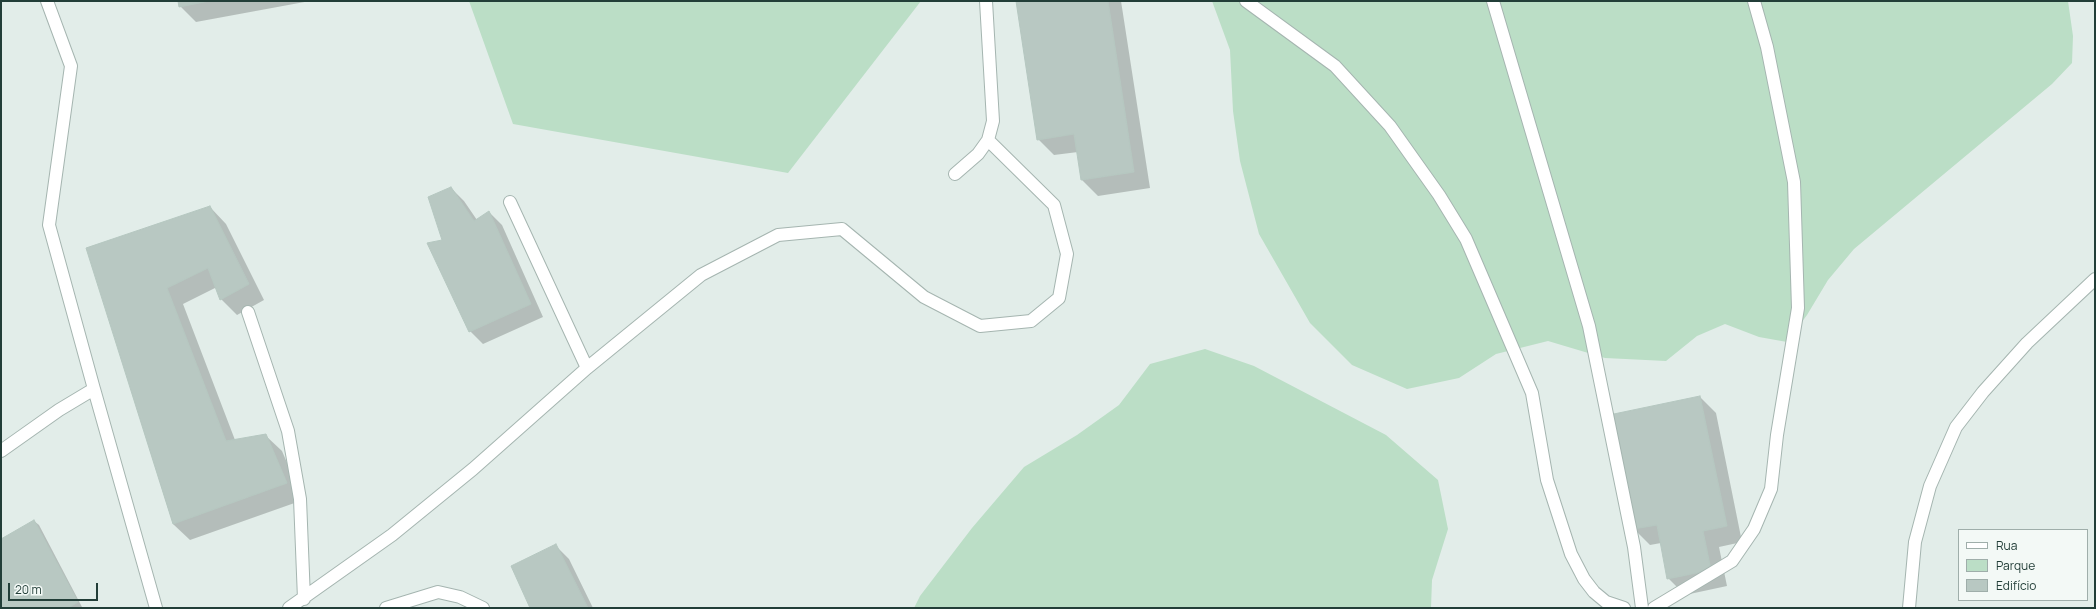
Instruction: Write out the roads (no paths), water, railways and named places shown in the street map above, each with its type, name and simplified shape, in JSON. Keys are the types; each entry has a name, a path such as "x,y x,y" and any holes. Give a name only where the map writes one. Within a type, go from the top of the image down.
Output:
{"street":[{"path":"46,1 70,66 49,224 156,608"},
{"path":"956,174 978,154 988,140 993,121 986,1"},
{"path":"1246,1 1335,66 1390,126 1466,239 1532,393 1547,480 1571,554 1584,579 1594,592 1606,602 1624,608"},
{"path":"1493,1 1588,326 1634,547 1642,608"},
{"path":"1654,608 1732,561 1754,529 1771,489 1777,435 1798,308 1794,190 1767,47 1754,1"},
{"path":"288,608 392,534 460,480 587,368 701,275 778,235 842,229 924,298 980,326 1031,321 1059,298 1067,254 1054,205 988,140"},
{"path":"510,202 587,368"},
{"path":"1909,608 1915,542 1930,486 1956,427 1983,392 2028,343 2095,279"},
{"path":"248,312 288,432 300,499 304,598"},
{"path":"1,451 59,410 94,389"},
{"path":"386,608 438,592 460,597 483,608"}]}
